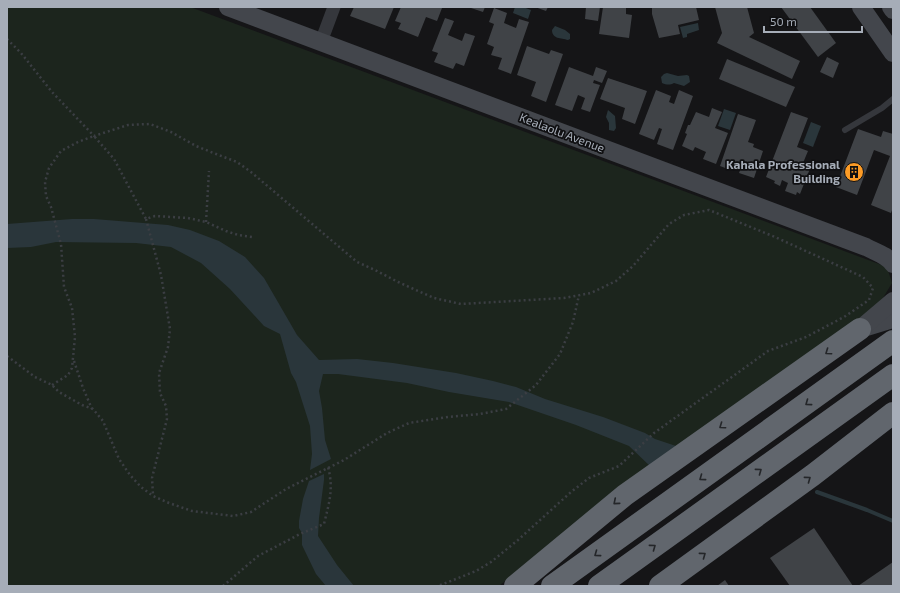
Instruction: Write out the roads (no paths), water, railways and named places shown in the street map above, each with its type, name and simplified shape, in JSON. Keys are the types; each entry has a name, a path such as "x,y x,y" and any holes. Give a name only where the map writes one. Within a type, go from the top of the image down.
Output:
{"highway":[{"path":"515,586 625,495 860,329"},
{"path":"552,586 893,341"},
{"path":"599,586 886,380"},
{"path":"660,586 814,475 893,413"}],"street":[{"name":"Kealaolu Avenue","path":"228,7 890,258"},
{"path":"321,42 334,7"},
{"path":"861,7 893,52"},
{"path":"860,329 893,301"},
{"path":"860,329 893,319"}],"lane":[{"path":"845,130 882,108 893,99"}],"waterway":[{"path":"817,492 893,521"}],"place":[{"name":"Kahala Professional Building","path":"854,172"}]}
